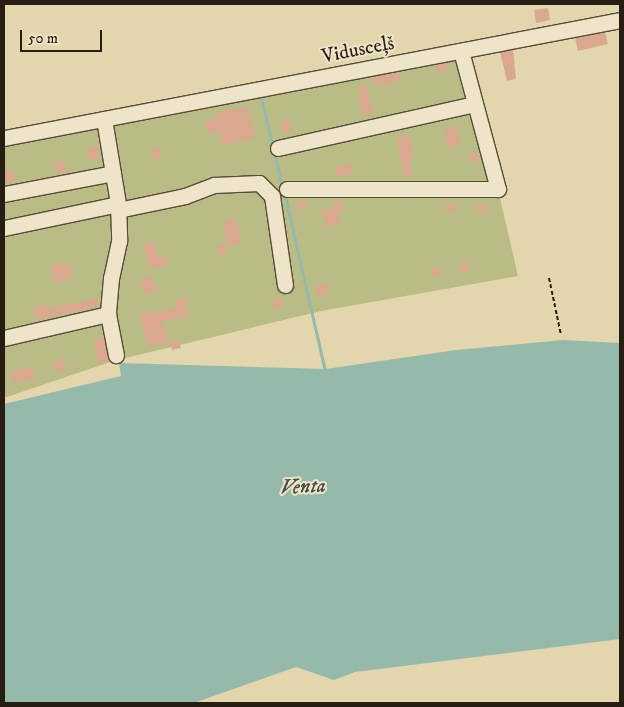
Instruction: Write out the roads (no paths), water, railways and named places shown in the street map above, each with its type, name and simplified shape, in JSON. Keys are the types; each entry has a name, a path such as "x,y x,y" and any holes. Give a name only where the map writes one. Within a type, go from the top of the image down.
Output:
{"street":[{"name":"Vidusceļš","path":"4,138 620,20"},
{"path":"287,189 498,189 460,51"},
{"path":"278,148 475,104"},
{"path":"104,119 118,207 119,241 111,278 108,314 116,354"},
{"path":"4,194 113,173"},
{"path":"4,228 185,196 214,185 259,183 272,196 286,285"},
{"path":"4,338 108,314"}],"water":[{"name":"Venta","path":"563,340 620,343 620,639 355,672 334,680 296,667 194,703 4,703 4,404 121,376 119,363 326,369 456,350"}],"waterway":[{"path":"260,93 282,186"},
{"path":"284,192 325,371"}]}
